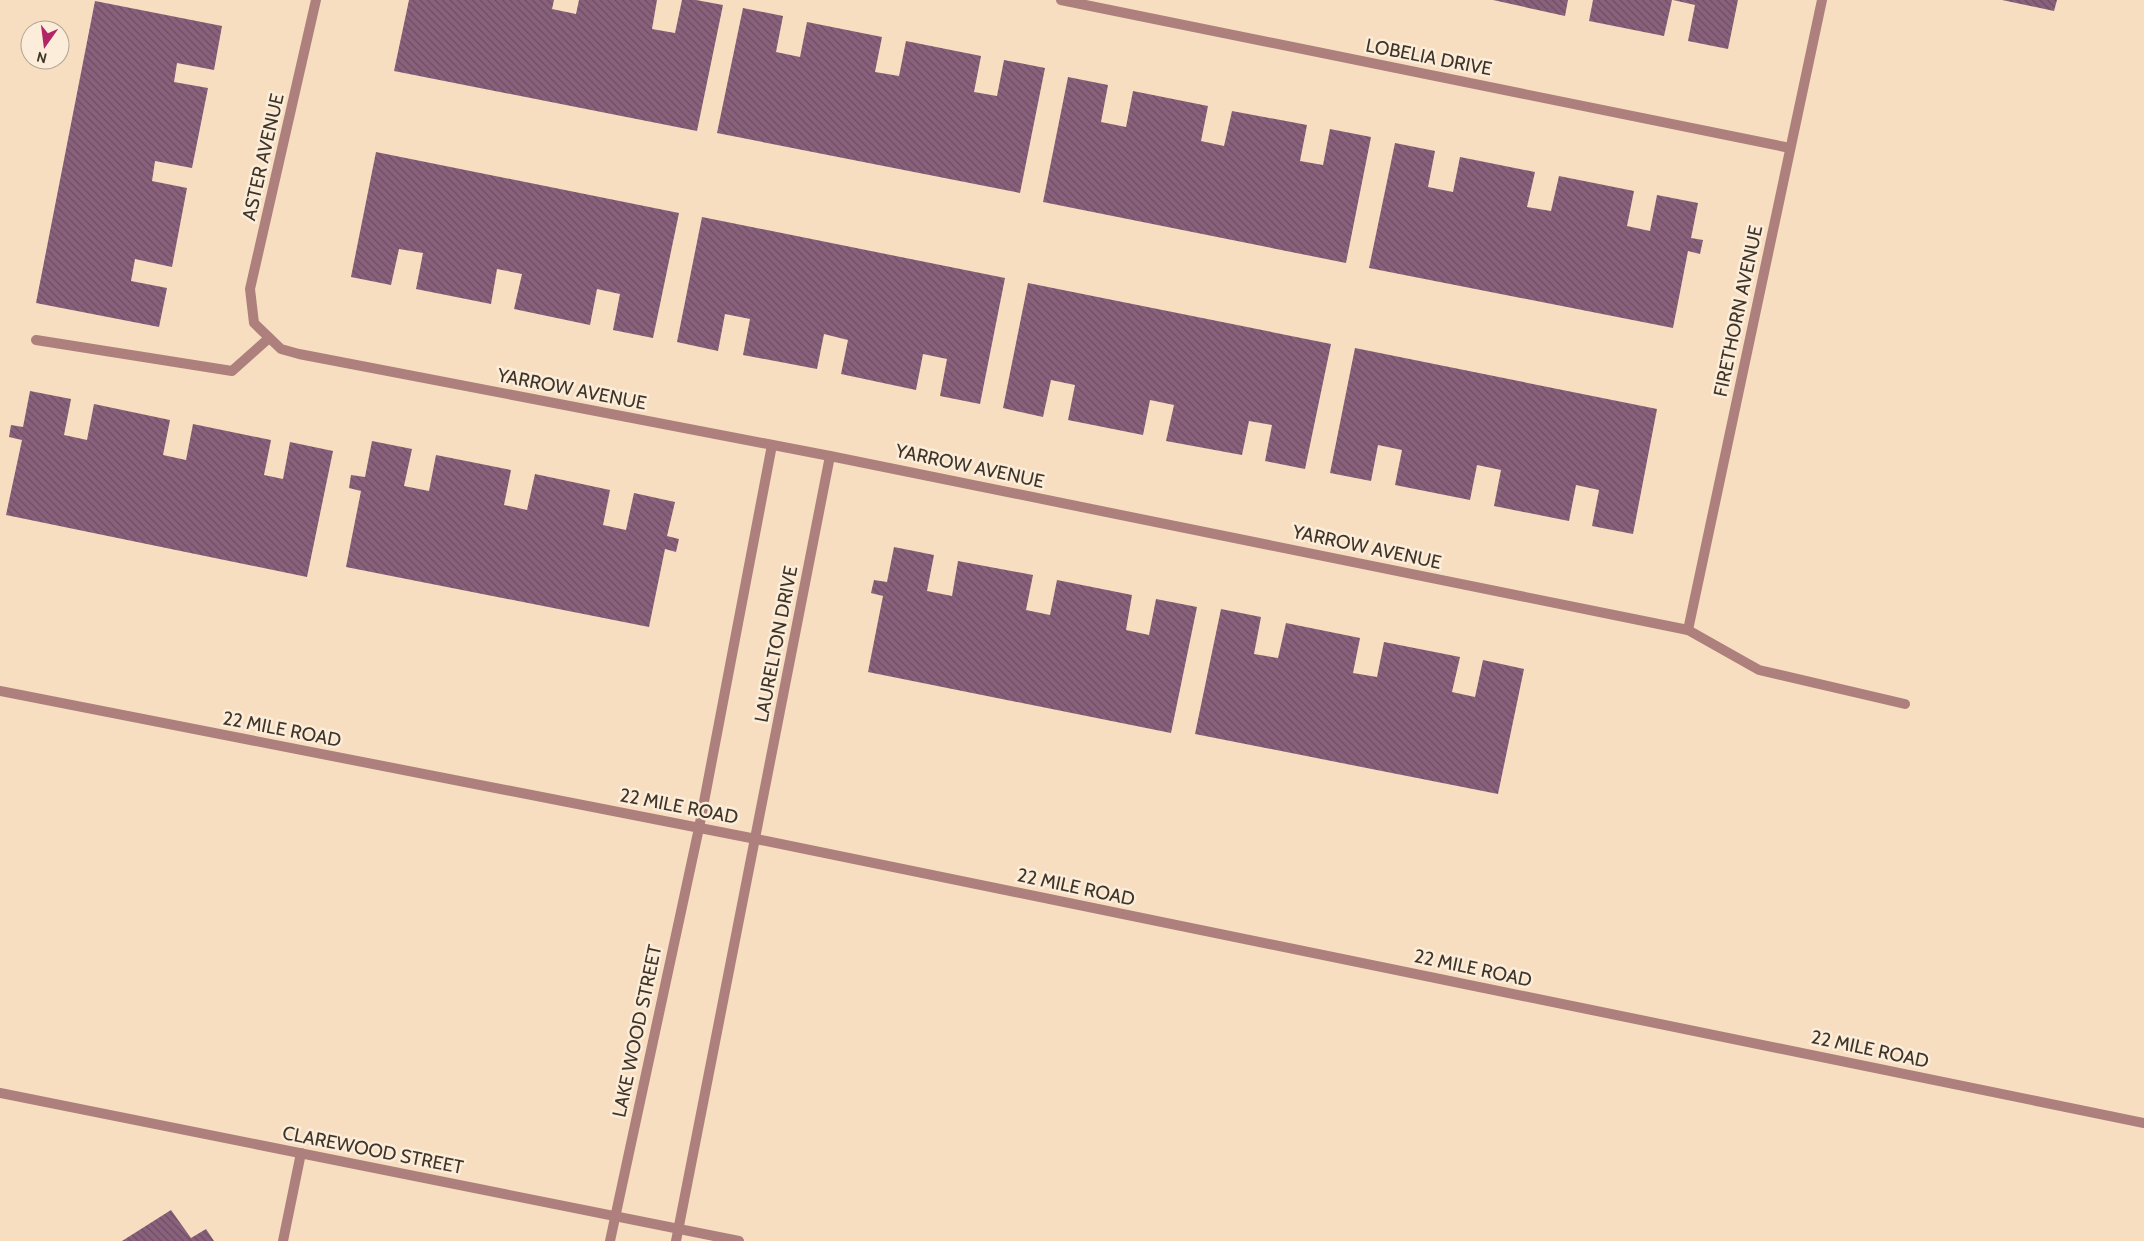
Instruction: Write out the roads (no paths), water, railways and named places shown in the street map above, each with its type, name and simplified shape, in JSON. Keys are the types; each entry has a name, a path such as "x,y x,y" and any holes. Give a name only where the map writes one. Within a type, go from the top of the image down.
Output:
{"street":[{"name":"ASTER AVENUE","path":"254,323 250,290 316,0"},
{"name":"LOBELIA DRIVE","path":"1061,0 1790,148"},
{"name":"FIRETHORN AVENUE","path":"1688,630 1822,0"},
{"name":"YARROW AVENUE","path":"254,323 281,349 299,354 830,456 1688,630 1759,670 1904,704"},
{"path":"36,340 232,371 269,338"},
{"path":"699,828 772,445"},
{"name":"LAURELTON DRIVE","path":"756,839 830,456"},
{"name":"22 MILE ROAD","path":"0,691 756,839 2144,1123"},
{"name":"LAKE WOOD STREET","path":"610,1241 699,828"},
{"path":"676,1241 756,839"},
{"name":"CLAREWOOD STREET","path":"0,1093 739,1241"},
{"path":"283,1241 300,1153"}]}
